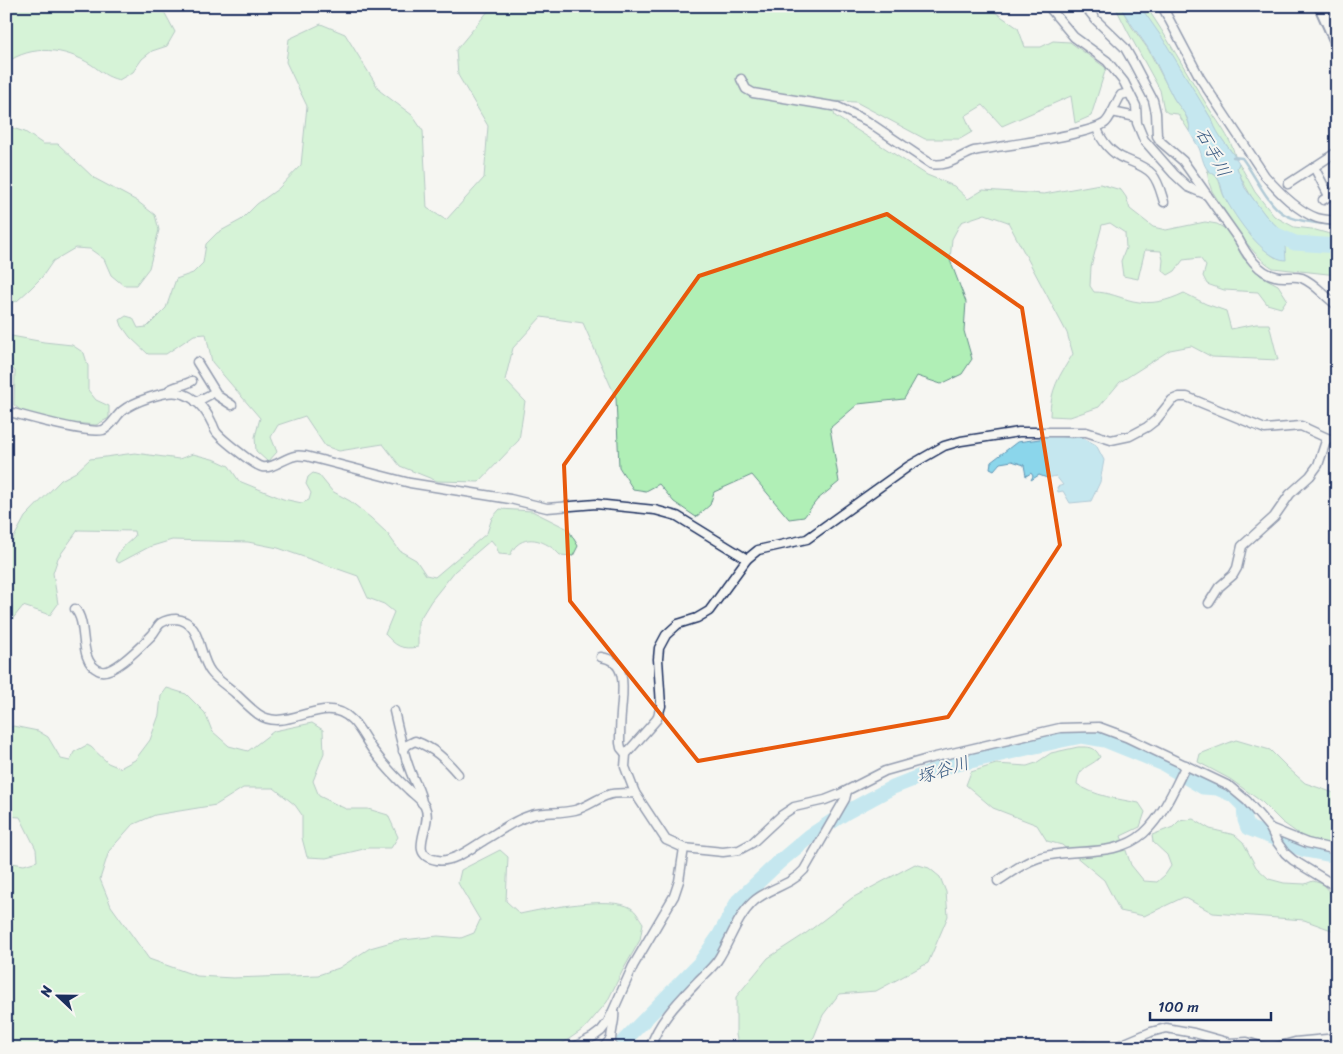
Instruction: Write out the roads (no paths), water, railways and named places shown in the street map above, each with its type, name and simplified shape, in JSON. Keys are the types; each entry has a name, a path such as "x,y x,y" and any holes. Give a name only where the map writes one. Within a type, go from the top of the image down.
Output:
{"highway":[{"path":"1321,6 1337,42"}],"street":[{"path":"1048,6 1074,37 1107,61 1124,82 1136,106 1137,123 1144,140 1188,187 1209,196"},
{"path":"1085,6 1096,20 1125,48 1153,100 1156,113 1157,136 1161,142 1183,160 1240,240 1245,252 1261,269 1274,276 1296,276 1304,279 1337,305"},
{"path":"1162,6 1200,78 1265,176 1276,189 1302,210 1317,218 1337,221"},
{"path":"741,79 746,89 753,92 838,107 854,114 931,164 940,165 951,163 974,151 1047,139 1097,128 1107,122 1116,101 1121,95 1130,93"},
{"path":"1112,112 1136,117"},
{"path":"1097,128 1104,142 1114,152 1122,158 1146,168 1153,175 1164,202"},
{"path":"1288,184 1337,152"},
{"path":"1314,167 1326,198 1337,191"},
{"path":"197,362 218,396 232,405"},
{"path":"167,393 168,389 184,386 192,382"},
{"path":"196,402 215,392"},
{"path":"13,413 72,428 101,430 106,428 122,411 130,407 167,393 187,394 196,402 212,423 216,433 250,461 262,467 268,467 294,456 306,456 410,483 510,499 547,508 596,504 666,512 677,516 747,559"},
{"path":"1337,440 1327,438 1301,426 1264,429 1187,397 1179,397 1172,400 1156,420 1147,427 1130,436 1111,440 1086,432 1065,431 996,434 944,446 910,466 807,539 758,550 747,559 709,611 697,618 678,624 666,635 659,648 661,706 657,719 626,754 625,768 635,793 666,840 684,848 723,852 739,850 752,843 789,810 806,803 825,800 885,771 909,763 1060,728 1099,727 1126,737 1185,767 1229,786 1247,801 1271,830 1285,853 1337,887"},
{"path":"1209,603 1219,587 1233,575 1242,546 1274,517 1290,494 1310,476 1318,465 1327,438"},
{"path":"75,609 78,612 87,655 92,665 98,671 106,672 116,667 153,634 161,623 177,619 191,626 195,632 203,659 211,672 259,715 274,720 284,720 317,710 339,710 351,719 385,767 425,807 428,816 421,846 424,854 438,861 447,860 462,854 508,826 528,817 576,810 609,794 635,793"},
{"path":"601,658 609,658 617,666 623,677 620,743 621,748 626,754"},
{"path":"394,711 403,752 421,792 422,803"},
{"path":"403,752 407,745 415,741 428,746 444,758 458,774"},
{"path":"998,880 1022,864 1038,858 1118,847 1132,842 1154,822 1185,767"},
{"path":"650,1048 660,1025 671,1009 716,964 744,913 753,902 766,893 781,888 798,878 845,799 847,791"},
{"path":"1271,830 1307,843 1337,850"},
{"path":"572,1048 601,1031 614,1010 633,966 674,896 679,881 684,848"},
{"path":"603,1048 611,1044 615,1018 614,1010"},
{"path":"1113,1048 1150,1032 1166,1028 1194,1033 1230,1043 1248,1042 1263,1047"},
{"path":"1273,1048 1295,1042 1337,1038"},
{"path":"1067,1048 1084,1046 1098,1048"}],"water":[{"path":"1120,6 1140,6 1163,39 1212,120 1217,132 1239,163 1237,168 1245,188 1266,216 1284,233 1286,260 1277,258 1269,253 1251,236 1236,216 1224,196 1218,178 1205,165 1199,148 1189,131 1187,117 1173,97 1148,48"},
{"path":"1049,435 1071,438 1082,437 1096,445 1104,460 1100,482 1091,501 1070,503 1063,491 1058,492 1057,487 1063,485 1056,476 1047,478 1039,475 1031,480 1033,476 1031,473 1026,476 1024,465 1012,461 1000,463 994,470 990,468 991,462 1017,442 1040,439"}],"waterway":[{"path":"1233,157 1242,158 1272,203 1284,214 1302,221 1337,226"},
{"name":"石手川","path":"1265,230 1295,243 1337,246"},
{"name":"塚谷川","path":"617,1048 700,963 719,936 738,901 778,863 810,836 845,813 893,787 944,767 1082,736 1105,740 1164,764 1203,787 1217,788 1233,795 1244,806 1245,820 1248,828 1305,850 1337,856"}]}
